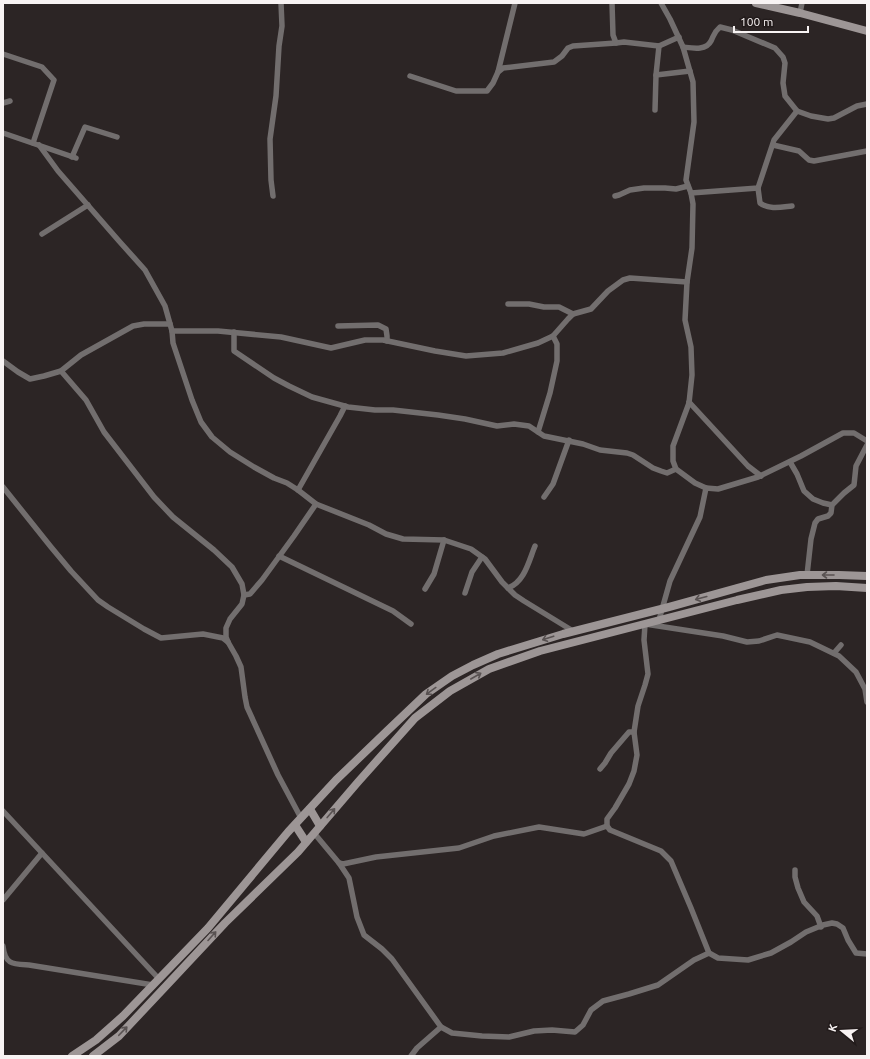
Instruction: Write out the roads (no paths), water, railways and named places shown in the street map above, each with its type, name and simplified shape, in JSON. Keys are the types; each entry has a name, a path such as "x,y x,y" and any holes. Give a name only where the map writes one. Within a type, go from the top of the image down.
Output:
{"main road":[{"path":"756,3 800,12 867,31"},
{"path":"72,1056 96,1040 124,1016 208,928 294,825 336,780 426,694 452,676 498,654 573,631 766,580 807,575 867,576"},
{"path":"93,1056 119,1036 225,923 298,852 415,718 450,691 489,669 540,651 659,620 781,590 836,586 867,588"},
{"path":"310,809 320,826"},
{"path":"294,825 306,842"}],"street":[{"path":"274,196 271,180 270,139 276,96 279,46 282,26 281,3"},
{"path":"410,76 456,91 487,91 498,72 515,3"},
{"path":"612,3 613,35 616,43"},
{"path":"661,3 679,37 693,82 694,122 686,180 693,204 692,248 687,282 685,320 691,347 692,375 689,402 673,446 673,461 676,469 695,483 706,488 718,489 761,476 843,433 854,433 867,441"},
{"path":"800,12 802,3"},
{"path":"683,47 698,48 707,45 710,43 715,31 720,27 732,30 775,48 783,57 785,63 783,83 785,96 797,111 828,119 834,118 857,106 867,104"},
{"path":"498,72 503,68 554,62 562,56 568,48 573,46 624,42 659,46 679,37"},
{"path":"656,110 656,75 659,46"},
{"path":"3,54 42,67 54,80 36,144"},
{"path":"656,75 690,71"},
{"path":"3,103 10,101"},
{"path":"792,206 772,208 764,206 760,203 758,188 776,137 797,111"},
{"path":"3,133 74,158 85,127 117,137"},
{"path":"36,144 145,270 165,306 172,331 173,343 192,400 201,422 212,437 230,452 274,478 287,483 316,504 370,525 386,534 403,539 444,540 471,549 485,559 502,582 515,595 573,631"},
{"path":"773,145 799,151 809,160 814,161 867,151"},
{"path":"614,196 630,190 644,188 676,189 688,186"},
{"path":"690,193 758,188"},
{"path":"42,234 88,205"},
{"path":"172,331 218,331 281,337 331,348 365,340 383,340 466,356 503,353 538,343 553,336 573,314 590,310 608,291 623,280 630,278 687,282"},
{"path":"508,304 529,304 544,307 559,307 573,314"},
{"path":"3,361 30,379 44,376 61,371 81,355 133,326 144,324 170,324"},
{"path":"338,326 378,325 386,329 386,341"},
{"path":"234,332 234,351 289,386 312,397 345,406 438,415 498,426 514,424 529,426 544,436 569,440 600,450 633,455 653,468 661,471 667,472 676,469"},
{"path":"538,432 550,393 557,361 557,344 553,336"},
{"path":"61,371 86,400 104,432 154,497 173,517 214,550 232,567 242,584 244,596 242,604 230,619 226,628 226,637 241,667 244,697 247,708 278,775 301,818"},
{"path":"689,402 748,466 761,476"},
{"path":"298,490 345,406"},
{"path":"544,497 552,484 569,440"},
{"path":"807,575 811,539 815,522 818,519 828,516 831,513 832,505 844,492 854,485 856,466 867,445"},
{"path":"790,462 804,491 813,499 832,505"},
{"path":"3,487 71,571 98,600 108,607 161,638 203,634 223,638 228,642"},
{"path":"659,620 670,581 700,517 706,488"},
{"path":"244,596 250,594 316,504"},
{"path":"425,590 434,574 444,540"},
{"path":"508,588 513,586 520,579 535,546"},
{"path":"279,556 393,611 411,624"},
{"path":"465,593 472,572 482,557"},
{"path":"867,702 866,689 856,672 839,656 810,642 777,635 759,641 747,642 723,636 645,624 644,640 648,674 638,706 634,732 637,754 634,771 629,784 607,819 607,826 610,830 661,850 671,861 709,953 718,958 748,960 771,953 792,942 806,932 832,923 843,928 851,946 856,953 867,954"},
{"path":"834,653 841,645"},
{"path":"600,769 611,752 629,732 634,732"},
{"path":"3,811 159,979"},
{"path":"339,863 343,864 376,857 459,848 494,836 539,827 584,834 607,826"},
{"path":"314,833 339,863 349,878 364,935 392,958 441,1027 452,1033 509,1037 534,1031 552,1030 575,1032 583,1025 591,1010 603,1001 658,985 694,960 709,953"},
{"path":"3,900 42,853"},
{"path":"795,870 798,888 804,902 817,916 821,927"},
{"path":"3,946 6,959 17,964 153,985"},
{"path":"411,1056 417,1048 441,1027"}]}
